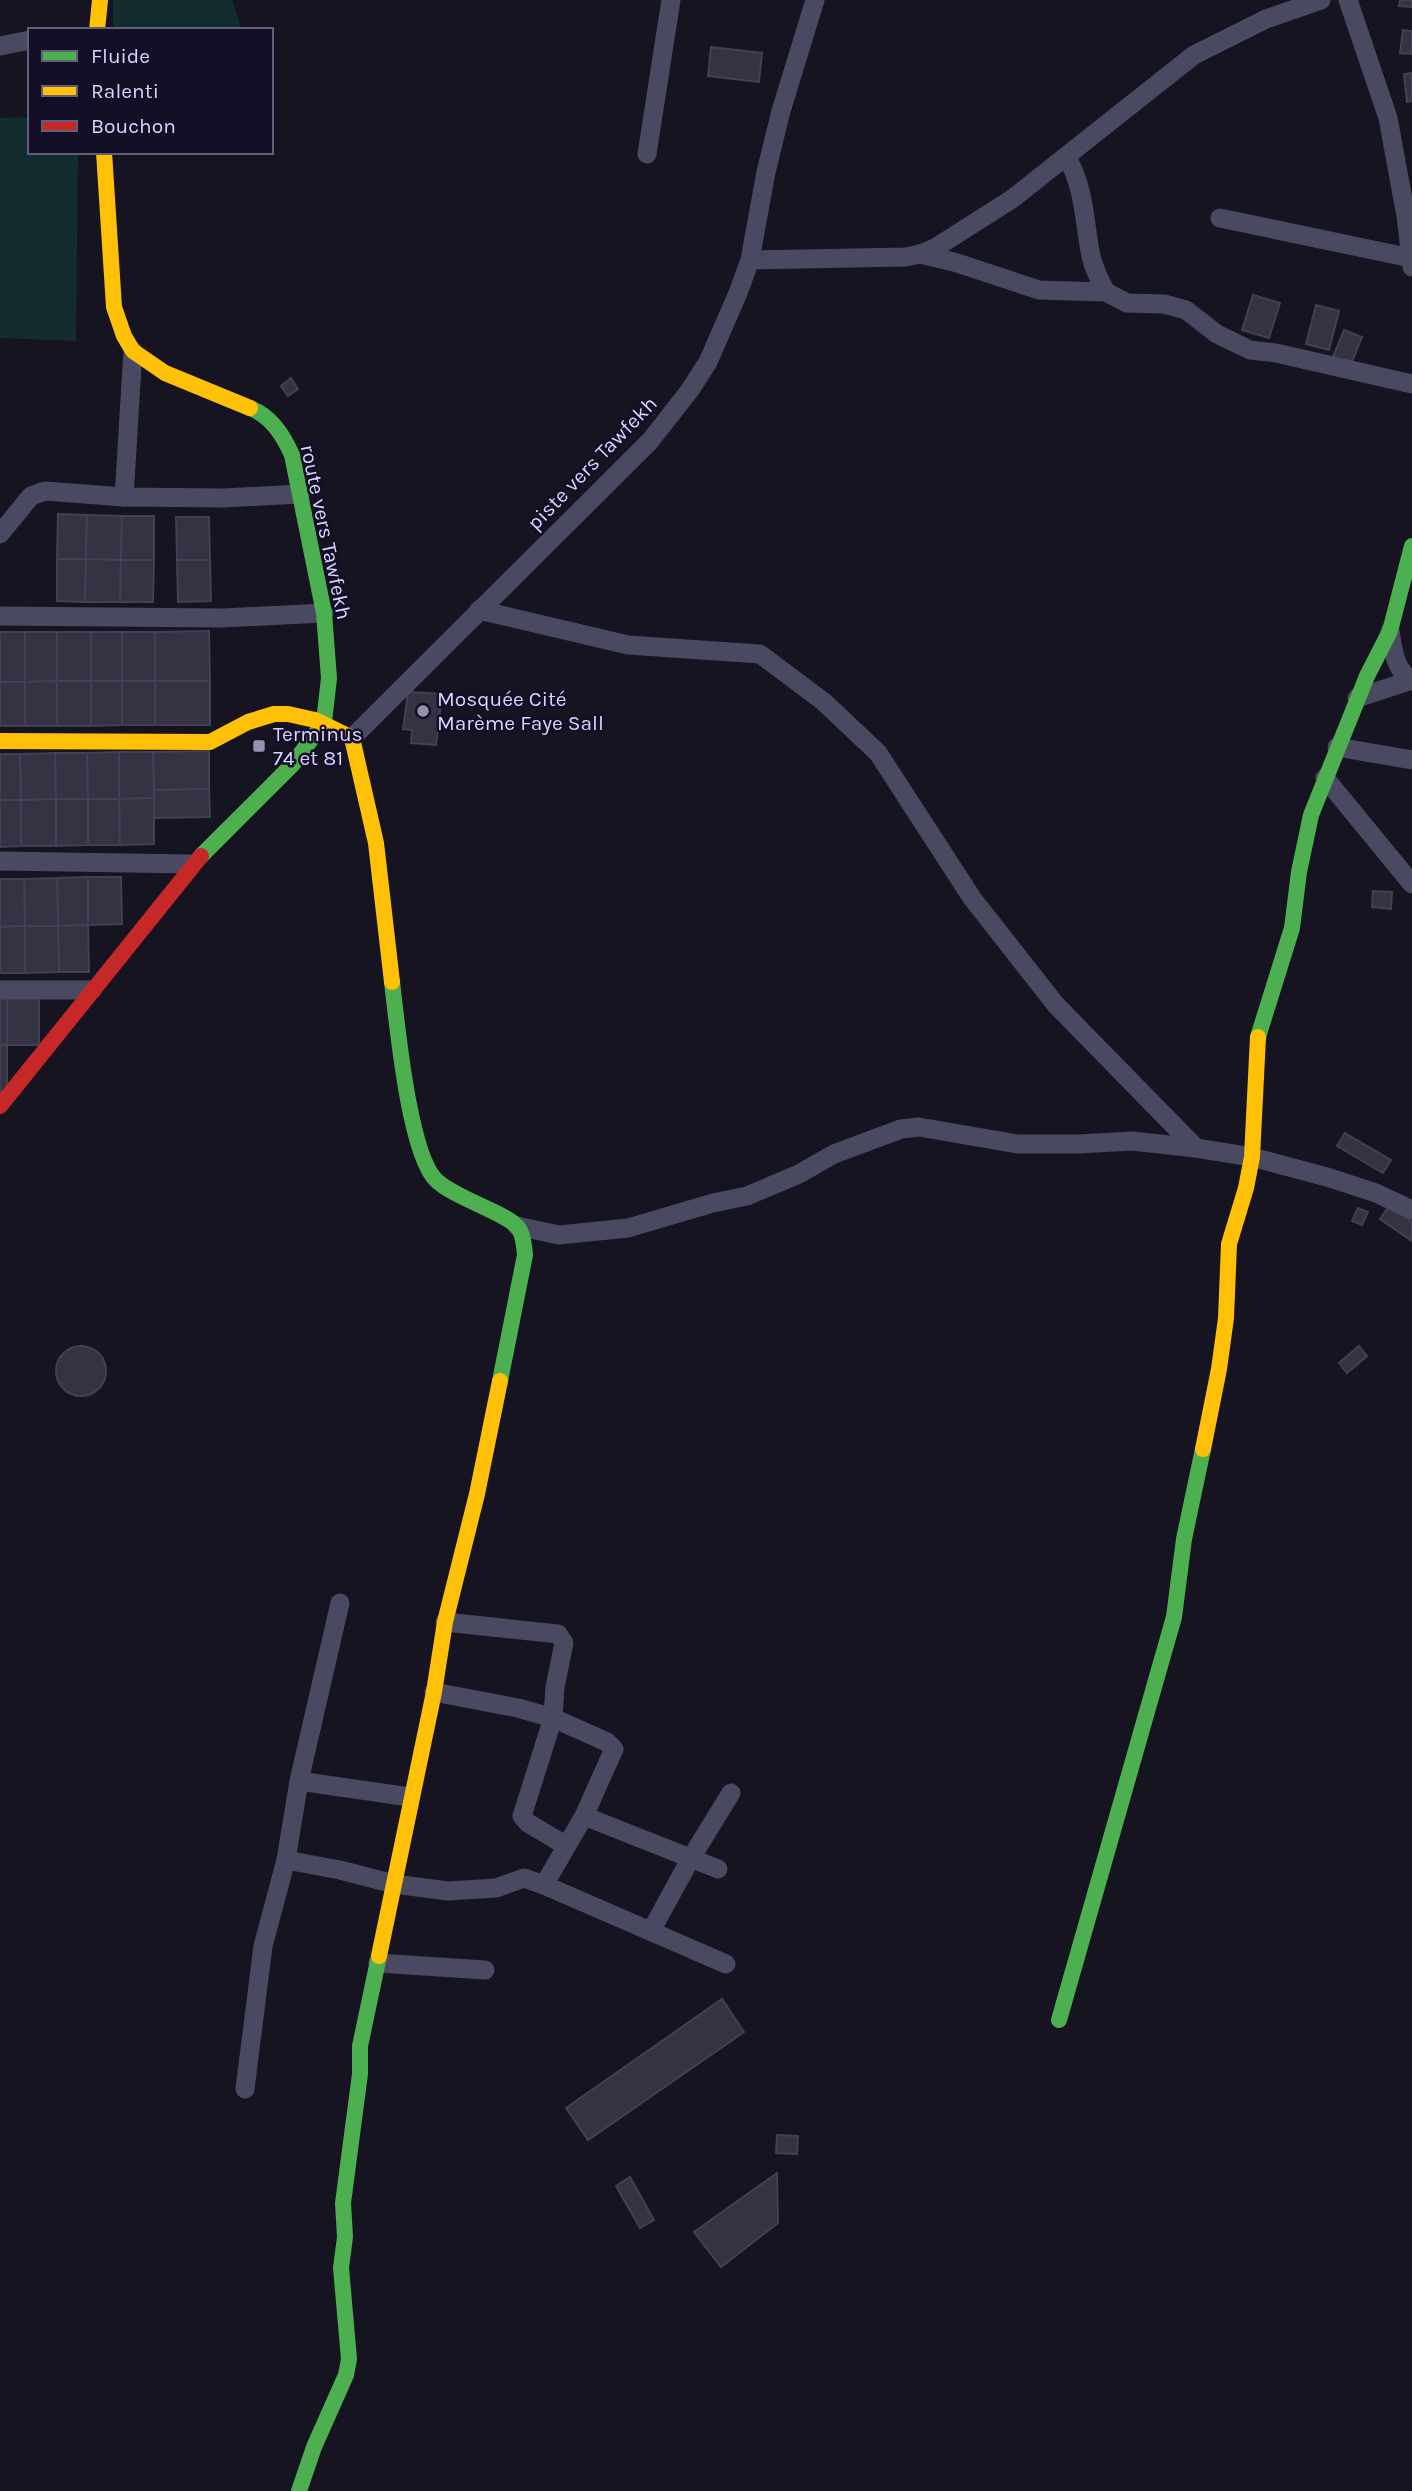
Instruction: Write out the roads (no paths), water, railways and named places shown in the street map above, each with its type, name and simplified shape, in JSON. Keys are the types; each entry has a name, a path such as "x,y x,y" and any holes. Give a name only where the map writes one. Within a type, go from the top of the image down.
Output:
{"street":[{"path":"94,28 100,0"},
{"path":"648,154 671,0"},
{"name":"piste vers Tawfekh","path":"352,738 650,441 708,362 750,260 780,111 815,0"},
{"path":"920,254 936,248 1012,199 1194,55 1266,19 1321,0"},
{"path":"1220,218 1412,262 1409,216 1388,118 1348,0"},
{"path":"0,46 28,40"},
{"path":"104,154 114,307 124,336 133,351 124,497"},
{"path":"1066,156 1074,169 1085,209 1092,260 1106,292"},
{"path":"750,260 840,259 920,254 954,262 1039,290 1106,292 1127,303 1164,304 1186,310 1217,334 1250,350 1276,353 1412,384"},
{"name":"route vers Tawfekh","path":"133,351 165,373 261,412 283,436 292,455 324,613 329,678 324,722"},
{"path":"0,534 31,496 45,491 124,497 223,498 300,494"},
{"path":"1059,2020 1174,1617 1182,1549 1219,1369 1226,1318 1229,1244 1246,1188 1252,1157 1257,1041 1292,928 1299,872 1311,815 1357,698 1390,631 1410,565 1412,546"},
{"path":"479,610 628,645 760,654 824,702 877,752 972,898 1056,1005 1196,1147"},
{"path":"0,616 222,618 324,613"},
{"path":"1390,631 1397,666 1401,673 1411,680"},
{"path":"1357,698 1411,680"},
{"path":"0,741 210,742 261,717 293,715 324,722 352,738 376,843 406,1092 417,1137 427,1166 434,1179 444,1188 517,1226 559,1234 628,1228 668,1214 747,1196 799,1174 834,1154 910,1128 935,1129 969,1138 1017,1144 1132,1141 1196,1147 1252,1157 1376,1193 1412,1210"},
{"path":"0,1106 192,864 293,764 324,722"},
{"path":"1337,747 1412,760"},
{"path":"1325,778 1412,884"},
{"path":"0,861 192,864"},
{"path":"0,990 92,990"},
{"path":"299,2491 314,2447 346,2375 349,2359 341,2268 345,2237 343,2203 360,2074 360,2046 434,1692 445,1622 477,1494 525,1255 523,1238 517,1226"},
{"path":"245,2090 263,1946 286,1860 299,1781 340,1603"},
{"path":"445,1622 558,1634 562,1637 564,1643 555,1687 553,1718 522,1816 528,1823 565,1845"},
{"path":"434,1692 518,1708 553,1718 607,1742 614,1749 584,1816 544,1885"},
{"path":"299,1781 410,1797"},
{"path":"651,1931 731,1793"},
{"path":"584,1816 718,1869"},
{"path":"286,1860 394,1884 448,1891 496,1888 524,1878 726,1964"},
{"path":"378,1963 485,1970"}],"place":[{"name":"Mosquée Cité Marème Faye Sall","path":"423,711"},
{"name":"Terminus 74 et 81","path":"259,746"}]}
